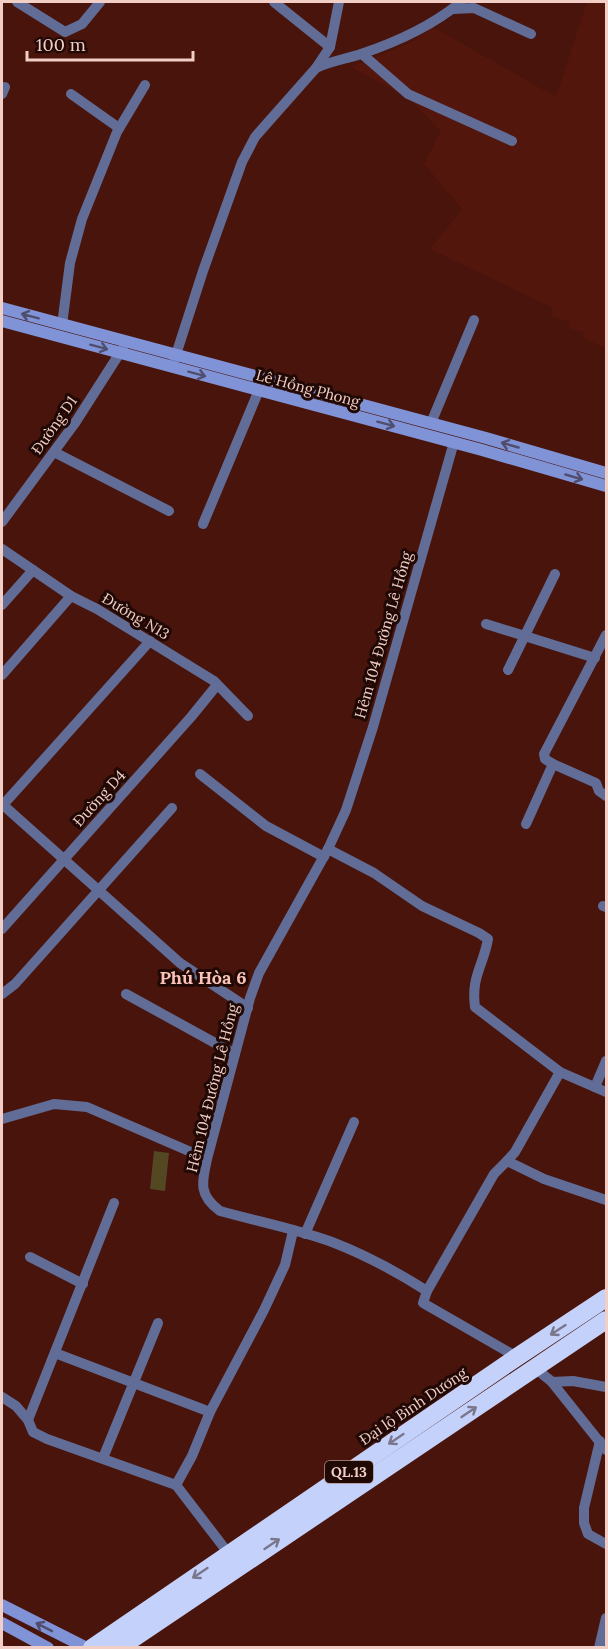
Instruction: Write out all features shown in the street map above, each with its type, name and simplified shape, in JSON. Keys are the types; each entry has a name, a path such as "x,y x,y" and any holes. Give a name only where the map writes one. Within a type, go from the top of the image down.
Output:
{"highway":[{"name":"Đại lộ Bình Dương","path":"92,1647 606,1298"},
{"name":"QL.13","path":"119,1647 606,1320"},
{"path":"517,1357 536,1368"}],"street":[{"path":"17,2 65,32 82,24 100,2"},
{"path":"274,2 330,47"},
{"path":"174,361 202,272 242,162 255,136 316,68 330,47 339,2"},
{"path":"316,68 335,59 362,54 413,33 457,5 474,8 531,34"},
{"path":"362,54 408,94 512,141"},
{"path":"62,324 75,239 93,188 119,128 145,85"},
{"path":"71,94 119,128"},
{"name":"Lê Hồng Phong","path":"2,308 62,324 124,348"},
{"path":"431,423 474,320"},
{"name":"Lê Hồng Phong","path":"2,321 124,348 431,423 455,436 606,486"},
{"name":"Đường D1","path":"2,522 75,423 124,348"},
{"name":"Lê Hồng Phong","path":"174,361 259,390 606,473"},
{"path":"203,524 259,390"},
{"name":"Hẻm 104 Đường Lê Hồng","path":"427,1291 363,1255 305,1234 220,1210 209,1203 203,1191 203,1178 235,1054 259,973 326,853 346,810 373,726 455,436"},
{"path":"54,452 169,511"},
{"name":"Đường N13","path":"2,549 71,596 150,641 217,685 248,716"},
{"path":"2,605 33,570"},
{"path":"508,670 555,574"},
{"path":"2,675 71,596"},
{"path":"486,624 595,658"},
{"path":"606,635 544,754 545,759 553,764 596,783 599,791 606,796"},
{"path":"150,641 2,805 180,963 248,1008"},
{"name":"Đường D4","path":"3,925 191,717 217,685"},
{"path":"526,824 553,764"},
{"path":"200,774 266,826 374,873 422,906 488,939 475,978 473,991 475,1007 560,1072 606,1092"},
{"path":"2,994 15,984 172,808"},
{"path":"126,994 235,1054"},
{"path":"595,1087 606,1061"},
{"path":"517,1357 423,1303 427,1291 494,1174 515,1152 560,1072"},
{"path":"2,1119 54,1104 87,1107 207,1158"},
{"path":"305,1234 354,1122"},
{"path":"507,1161 544,1179 606,1200"},
{"path":"28,1420 114,1203"},
{"path":"176,1485 192,1456 210,1412 285,1265 293,1232"},
{"path":"30,1257 83,1284"},
{"path":"103,1458 159,1323"},
{"path":"55,1353 210,1412"},
{"path":"536,1368 552,1383 603,1445 584,1508 584,1523 588,1534 606,1544"},
{"path":"552,1383 573,1381 606,1387"},
{"path":"2,1397 15,1406 28,1420 33,1432 176,1485 229,1554"},
{"path":"2,1605 87,1647"},
{"path":"599,1647 606,1618"},
{"path":"2,1623 48,1647"}],"shaded area":[{"path":"587,2 606,2 606,348 582,338 585,333 569,328 570,322 551,316 553,308 430,249 462,209 424,164 441,131 410,99 351,67 411,42 433,27 556,97"},
{"path":"154,1151 169,1153 165,1191 150,1189"}],"district":[{"name":"Phú Hòa 6","path":"203,977"}]}
